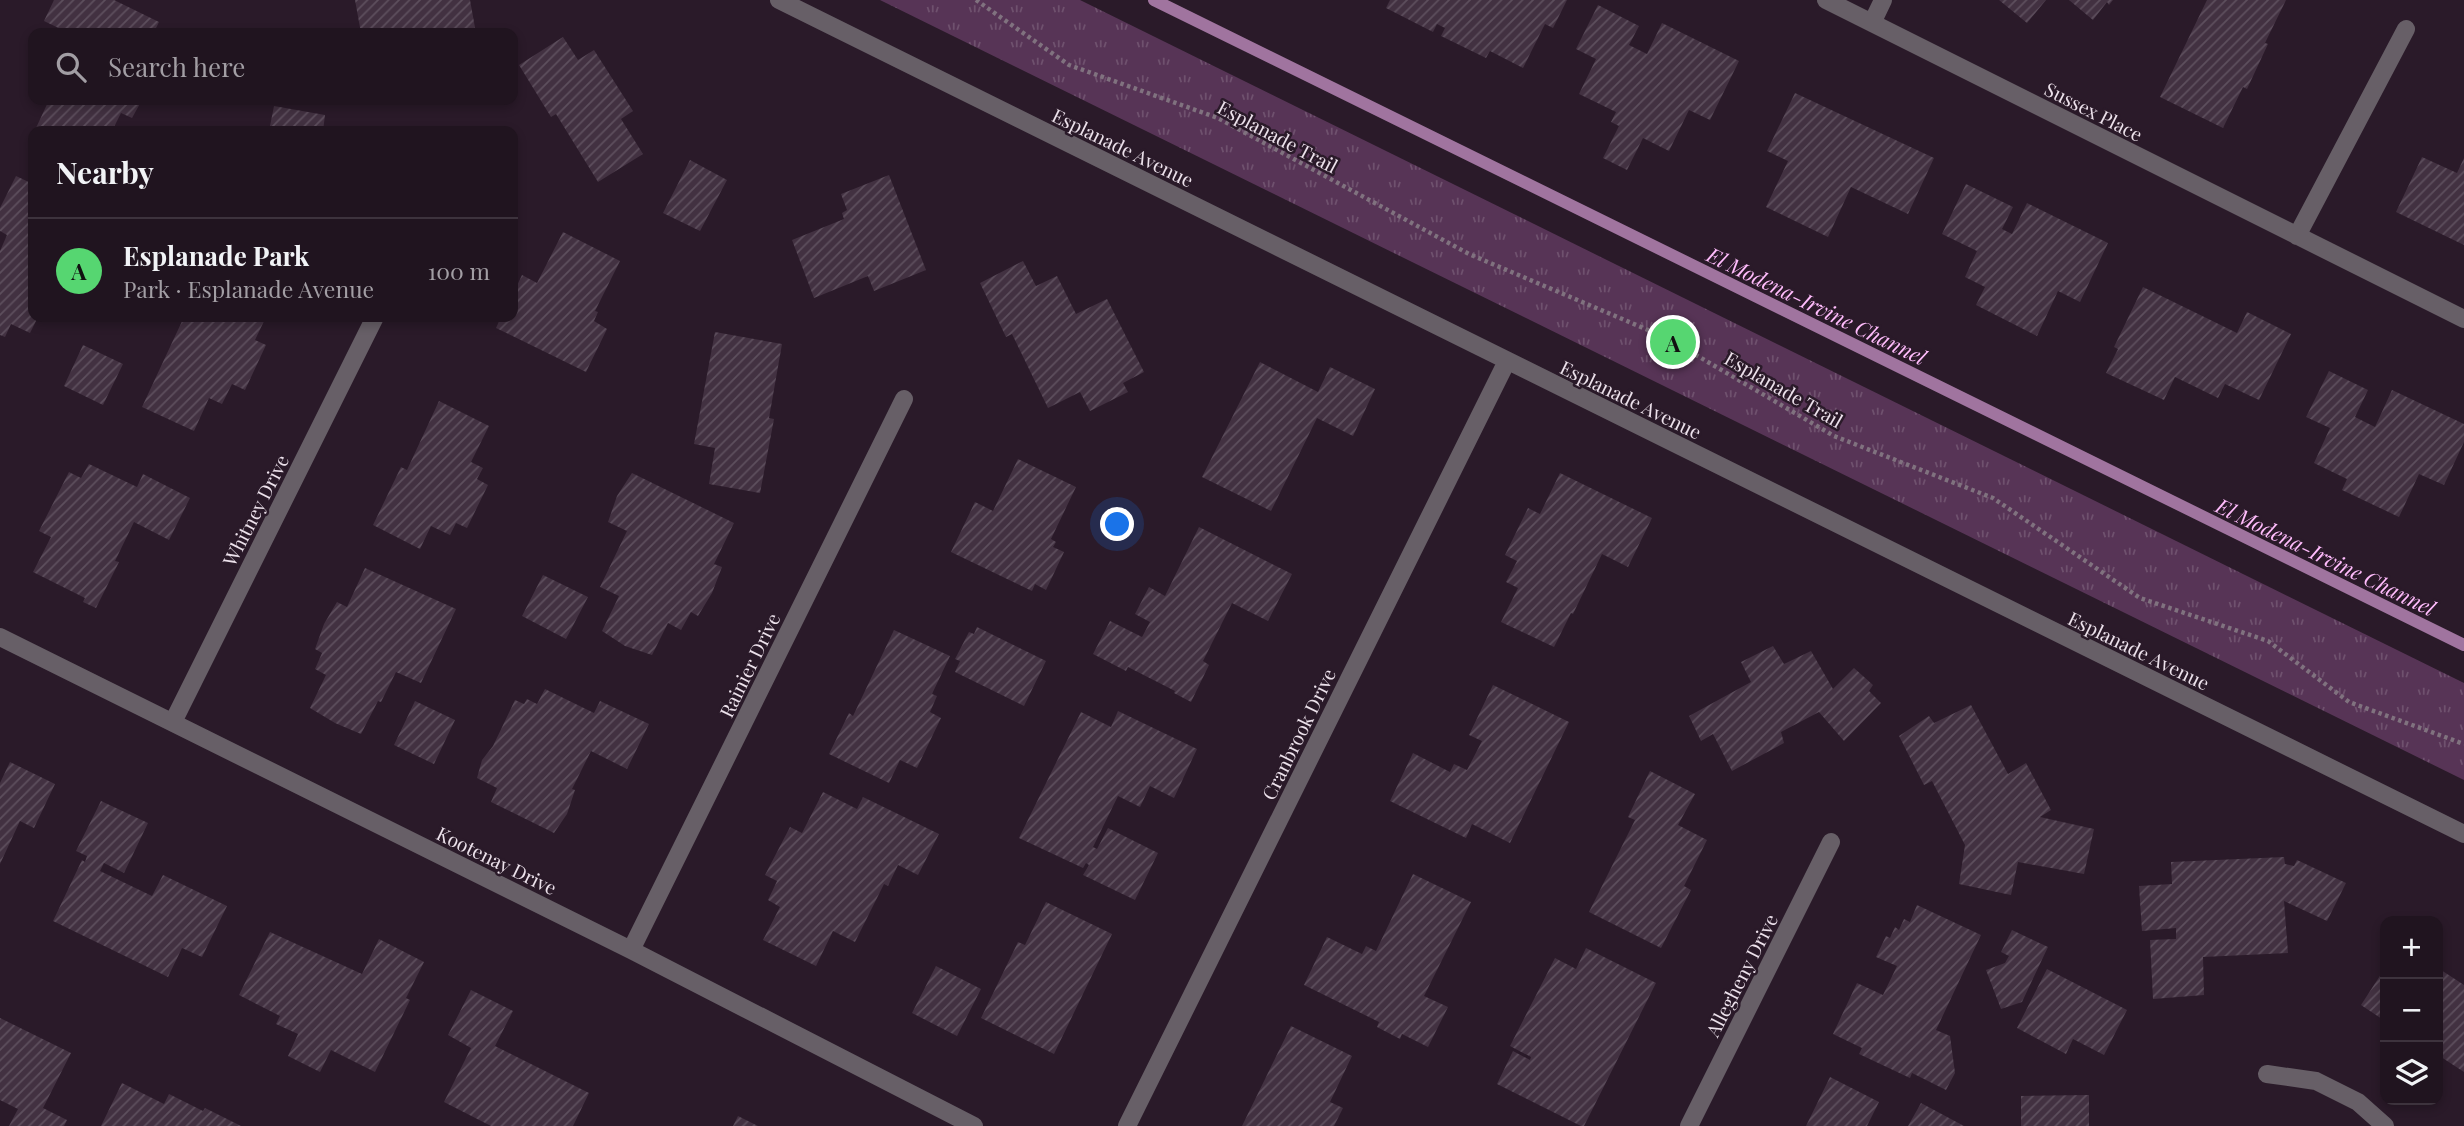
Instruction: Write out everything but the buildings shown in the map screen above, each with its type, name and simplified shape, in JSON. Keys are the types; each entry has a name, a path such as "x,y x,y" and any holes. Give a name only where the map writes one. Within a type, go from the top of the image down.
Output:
{"street":[{"name":"Esplanade Avenue","path":"779,0 2464,834"},
{"name":"Sussex Place","path":"1826,0 2464,319"},
{"path":"1872,23 1884,0"},
{"path":"2297,236 2406,29"},
{"name":"Whitney Drive","path":"173,722 373,322"},
{"name":"Cranbrook Drive","path":"1127,1126 1507,361"},
{"name":"Rainier Drive","path":"631,950 904,398"},
{"name":"Kootenay Drive","path":"0,637 631,950 974,1126"},
{"name":"Allegheny Drive","path":"1689,1126 1831,842"},
{"path":"2267,1074 2316,1081 2358,1102 2385,1126"}],"path":[{"name":"Esplanade Trail","path":"976,0 1069,65 1218,118 1469,254 1667,338 1834,436 1993,498 2140,598 2267,641 2348,702 2464,744"}],"green space":[{"path":"880,0 1080,0 2464,683 2464,780"}],"waterway":[{"name":"El Modena-Irvine Channel","path":"1154,0 2464,645"}],"place":[{"name":"Esplanade Park","path":"1673,342"}]}
